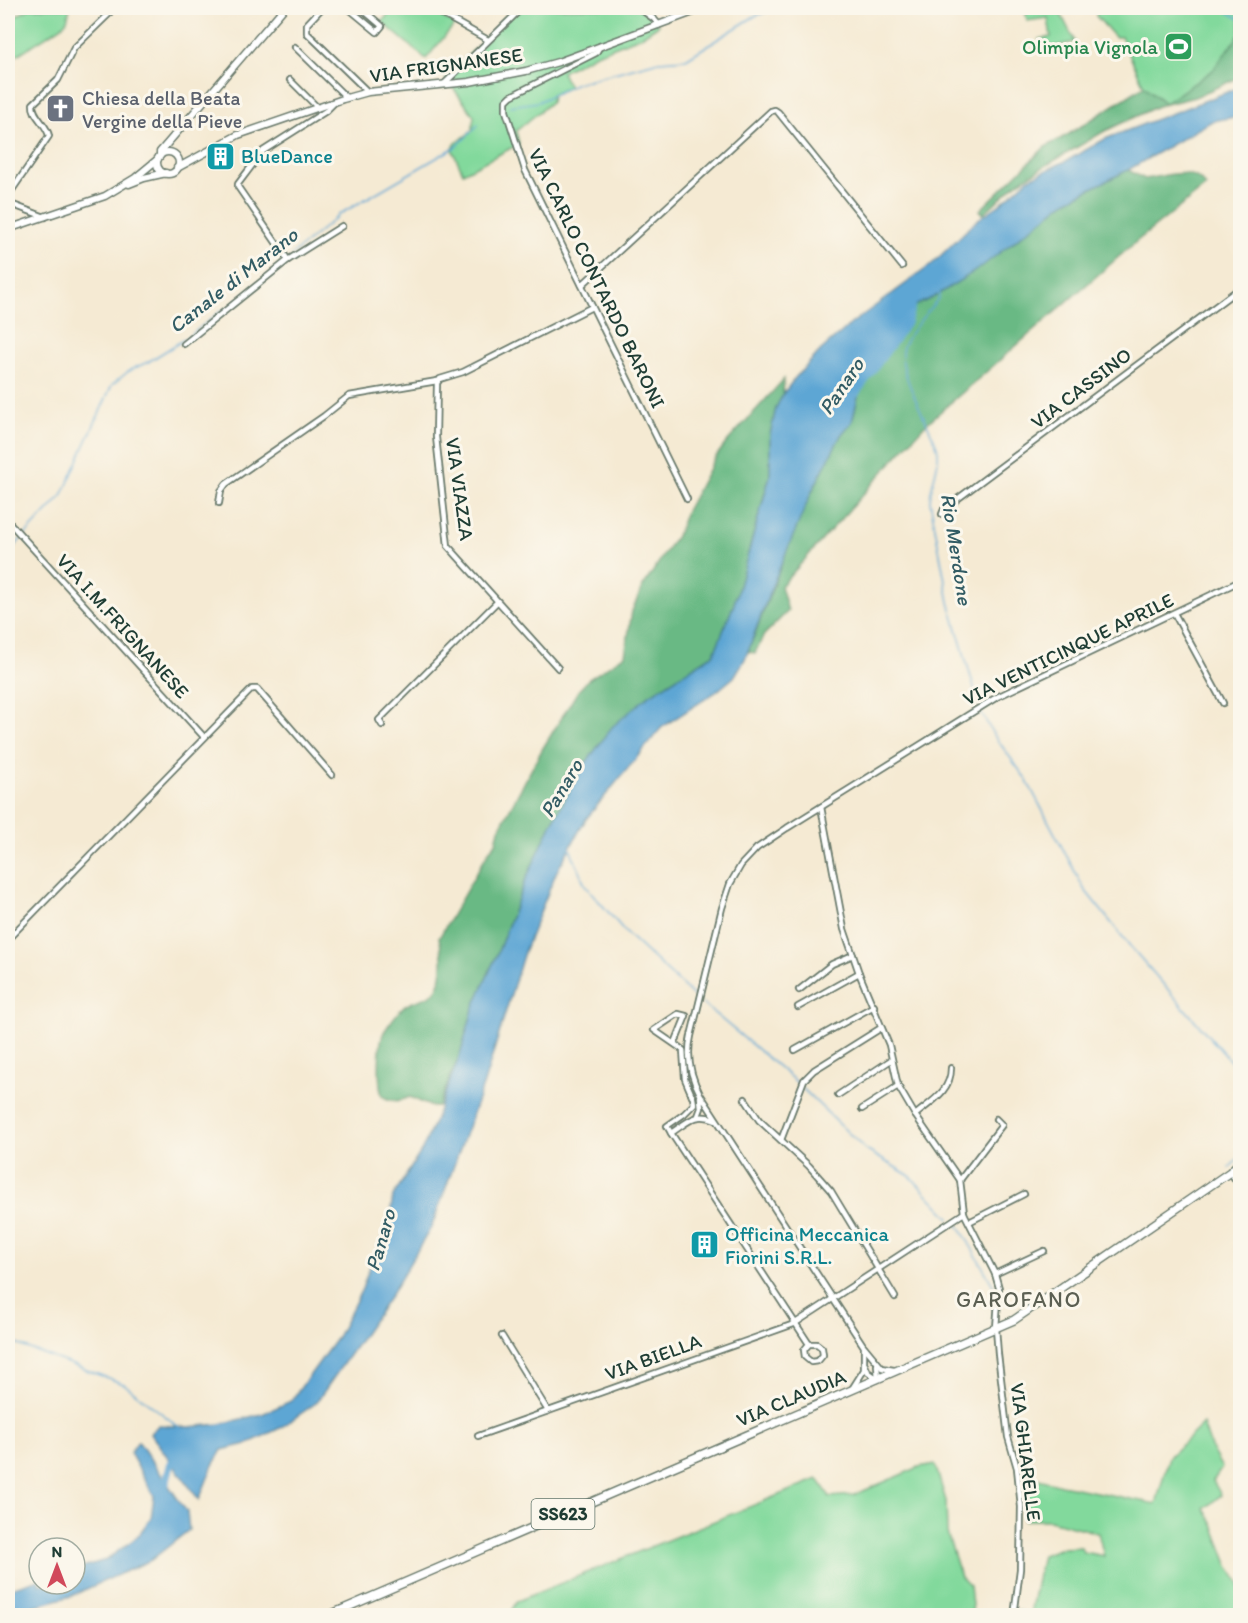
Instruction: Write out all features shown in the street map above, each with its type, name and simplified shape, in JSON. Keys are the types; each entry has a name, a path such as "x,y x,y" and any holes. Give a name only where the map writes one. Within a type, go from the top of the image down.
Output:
{"main road":[{"path":"166,173 160,169 160,152 284,8"},
{"name":"VIA FRIGNANESE","path":"177,168 238,135 347,98 368,92 486,79 526,71 558,62 704,8"},
{"path":"169,142 169,152"},
{"path":"8,229 99,198 144,178 172,173 177,168 178,159 175,154 169,152 120,187"},
{"path":"178,159 194,159"},
{"name":"VIA CLAUDIA","path":"327,1616 1014,1320 1230,1172 1240,1162"}],"street":[{"path":"8,196 49,136 48,130 33,110 33,103 58,80 74,48 113,8"},
{"path":"322,8 308,24 307,33 368,92"},
{"path":"348,8 377,32 382,26 360,8"},
{"path":"431,8 488,40"},
{"path":"506,8 516,13"},
{"path":"444,84 522,8"},
{"path":"639,8 654,19 658,25"},
{"path":"295,46 347,98"},
{"name":"VIA CARLO CONTARDO BARONI","path":"600,46 598,51 591,55 511,96 506,104 507,116 525,170 687,499"},
{"path":"290,80 318,108"},
{"path":"287,259 238,184 247,169 263,151 326,111 335,102"},
{"path":"582,285 771,111 775,110 902,266"},
{"path":"8,203 45,217"},
{"path":"184,344 287,259 342,226"},
{"name":"VIA CASSINO","path":"942,514 944,509 1240,288"},
{"path":"219,503 221,491 226,484 324,416 348,396 437,381 463,372 592,307"},
{"name":"VIA VIAZZA","path":"437,381 436,437 448,546 558,668"},
{"name":"VIA I.M.FRIGNANESE","path":"8,521 204,737"},
{"name":"VIA VENTICINQUE APRILE","path":"700,1094 691,1077 688,1053 722,908 730,884 741,865 757,848 997,696 1240,581"},
{"path":"382,725 379,720 497,602"},
{"path":"1174,613 1223,703"},
{"path":"8,939 252,689 257,689 332,775"},
{"path":"821,807 839,907 859,973 889,1045 898,1086 960,1180 964,1213 995,1274 999,1288 996,1328"},
{"path":"799,990 832,964 853,955"},
{"path":"798,1007 859,973"},
{"path":"795,1050 874,1006"},
{"path":"675,1043 686,1016 678,1014 654,1030 683,1050 684,1072 694,1104 667,1126 809,1344"},
{"path":"781,1140 803,1084 814,1070 882,1028"},
{"path":"838,1095 891,1060"},
{"path":"915,1115 946,1089 951,1078 951,1068"},
{"path":"862,1108 898,1086"},
{"path":"698,1116 701,1108 700,1094"},
{"path":"700,1094 875,1361 879,1368 878,1378 868,1372 864,1362"},
{"path":"746,1099 759,1120 809,1166 831,1191 895,1297"},
{"path":"671,1133 698,1116 716,1120"},
{"path":"960,1180 1002,1125 996,1119"},
{"path":"1230,1172 1240,1186"},
{"path":"969,1222 1023,1194"},
{"name":"VIA BIELLA","path":"478,1436 794,1324 964,1213"},
{"path":"995,1274 1044,1251"},
{"name":"VIA GHIARELLE","path":"996,1328 1008,1437 1017,1468 1021,1507 1020,1569 1014,1616"},
{"path":"502,1336 548,1411"},
{"path":"809,1344 817,1344 822,1348 823,1355 818,1361 811,1362 805,1357 804,1350 809,1344"},
{"path":"850,1391 861,1378 864,1362 863,1345"},
{"path":"875,1361 885,1369 897,1371"}],"green space":[{"path":"31,8 70,8 67,20 61,27 8,61 8,20"},
{"path":"393,8 426,8 455,24 426,59 382,22"},
{"path":"518,8 641,8 659,25 642,36 594,55 562,72 569,87 552,95 551,102 516,131 519,144 463,173 452,149 472,131 474,116 445,77"},
{"path":"1025,8 1058,8 1075,42 1042,49 1039,39 1051,37 1048,18 1027,21"},
{"name":"Olimpia Vignola","path":"1098,8 1240,8 1240,35 1212,71 1165,103 1144,86 1121,37 1115,37 1096,16"},
{"path":"1240,34 1240,77 1195,97 1158,106 1103,132 1018,182 983,214 980,210 1045,147 1144,86 1165,103 1212,71"},
{"path":"1128,170 1145,179 1170,174 1185,174 1200,180 1206,186 1137,241 924,426 781,586 788,611 764,635 755,653 748,652 800,516 841,435 852,422 862,379 906,324 910,308 934,297 1014,242 1066,201"},
{"path":"784,379 783,394 776,408 770,435 770,475 734,604 714,654 648,696 585,764 553,821 525,881 473,1009 461,1052 438,1107 432,1107 410,1097 396,1101 382,1096 379,1063 384,1032 405,1006 430,995 437,988 442,963 439,938 489,851 496,843 499,829 543,748 578,691 589,679 625,655 632,611 642,588 678,533 686,511 713,461 726,443"},
{"path":"1203,1424 1212,1450 1222,1468 1213,1481 1221,1495 1204,1509 1212,1522 1228,1564 1240,1585 1240,1615 1017,1615 1018,1611 1030,1614 1042,1555 1062,1548 1081,1547 1083,1552 1104,1556 1098,1533 1050,1520 1024,1520 1020,1474 1061,1485 1156,1504 1169,1457"},
{"path":"935,1464 946,1501 947,1533 961,1577 970,1586 973,1615 508,1616 517,1601 818,1479 830,1497 854,1495 919,1467"}],"water":[{"path":"1240,87 1240,116 1212,121 1128,170 1066,201 980,268 934,297 910,308 906,324 862,379 852,422 841,435 812,491 772,586 745,659 734,677 716,692 662,727 586,819 556,873 524,952 484,1083 432,1226 389,1298 316,1403 280,1428 247,1444 222,1450 213,1465 199,1500 150,1433 159,1425 188,1427 220,1424 262,1414 291,1401 336,1339 362,1289 389,1224 393,1196 422,1150 433,1125 461,1052 473,1009 525,881 553,821 585,764 612,727 648,696 714,654 734,604 770,476 770,435 776,408 783,394 821,350 852,323 931,265 977,220 999,205 1028,179 1105,139"},
{"path":"138,1441 187,1512 189,1530 151,1560 87,1589 87,1566 106,1560 137,1537 151,1518 154,1496 130,1453"},
{"path":"27,1583 27,1596 71,1596 8,1613 8,1589"}],"waterway":[{"name":"Canale di Marano","path":"510,106 538,102 577,83 659,61 686,59 755,16 776,8"},
{"name":"Canale di Marano","path":"1221,8 1240,19"},
{"name":"Canale di Marano","path":"292,255 340,214 457,146 478,125"},
{"name":"Rio Merdone","path":"939,293 939,298 905,342 902,357 909,382 937,447 938,459 930,501 949,602 979,705"},
{"name":"Panaro","path":"856,393 906,324 914,298"},
{"name":"Canale di Marano","path":"25,535 62,496 112,385 130,370 148,362 188,337 222,310"},
{"name":"Canale di Marano","path":"8,554 21,539"},
{"name":"Rio Merdone","path":"981,712 993,734 1026,779 1084,889 1130,946 1240,1072"},
{"path":"569,846 585,885 627,934 696,998"},
{"path":"702,1003 800,1085"},
{"path":"803,1089 866,1150 910,1176 950,1218"},
{"name":"Rio Merdone","path":"1229,1168 1240,1157"},
{"name":"Rio Merdone","path":"1236,1176 1240,1182"},
{"path":"956,1223 994,1287 992,1323"},
{"path":"8,1341 124,1384 179,1427"},
{"name":"Panaro","path":"163,1492 171,1464 178,1454"}],"place":[{"name":"Olimpia Vignola","path":"1179,47"},
{"name":"Chiesa della Beata Vergine della Pieve","path":"61,109"},
{"name":"BlueDance","path":"220,156"},
{"name":"Officina Meccanica Fiorini S.R.L.","path":"704,1245"}],"district":[{"name":"GAROFANO","path":"1019,1299"}]}
